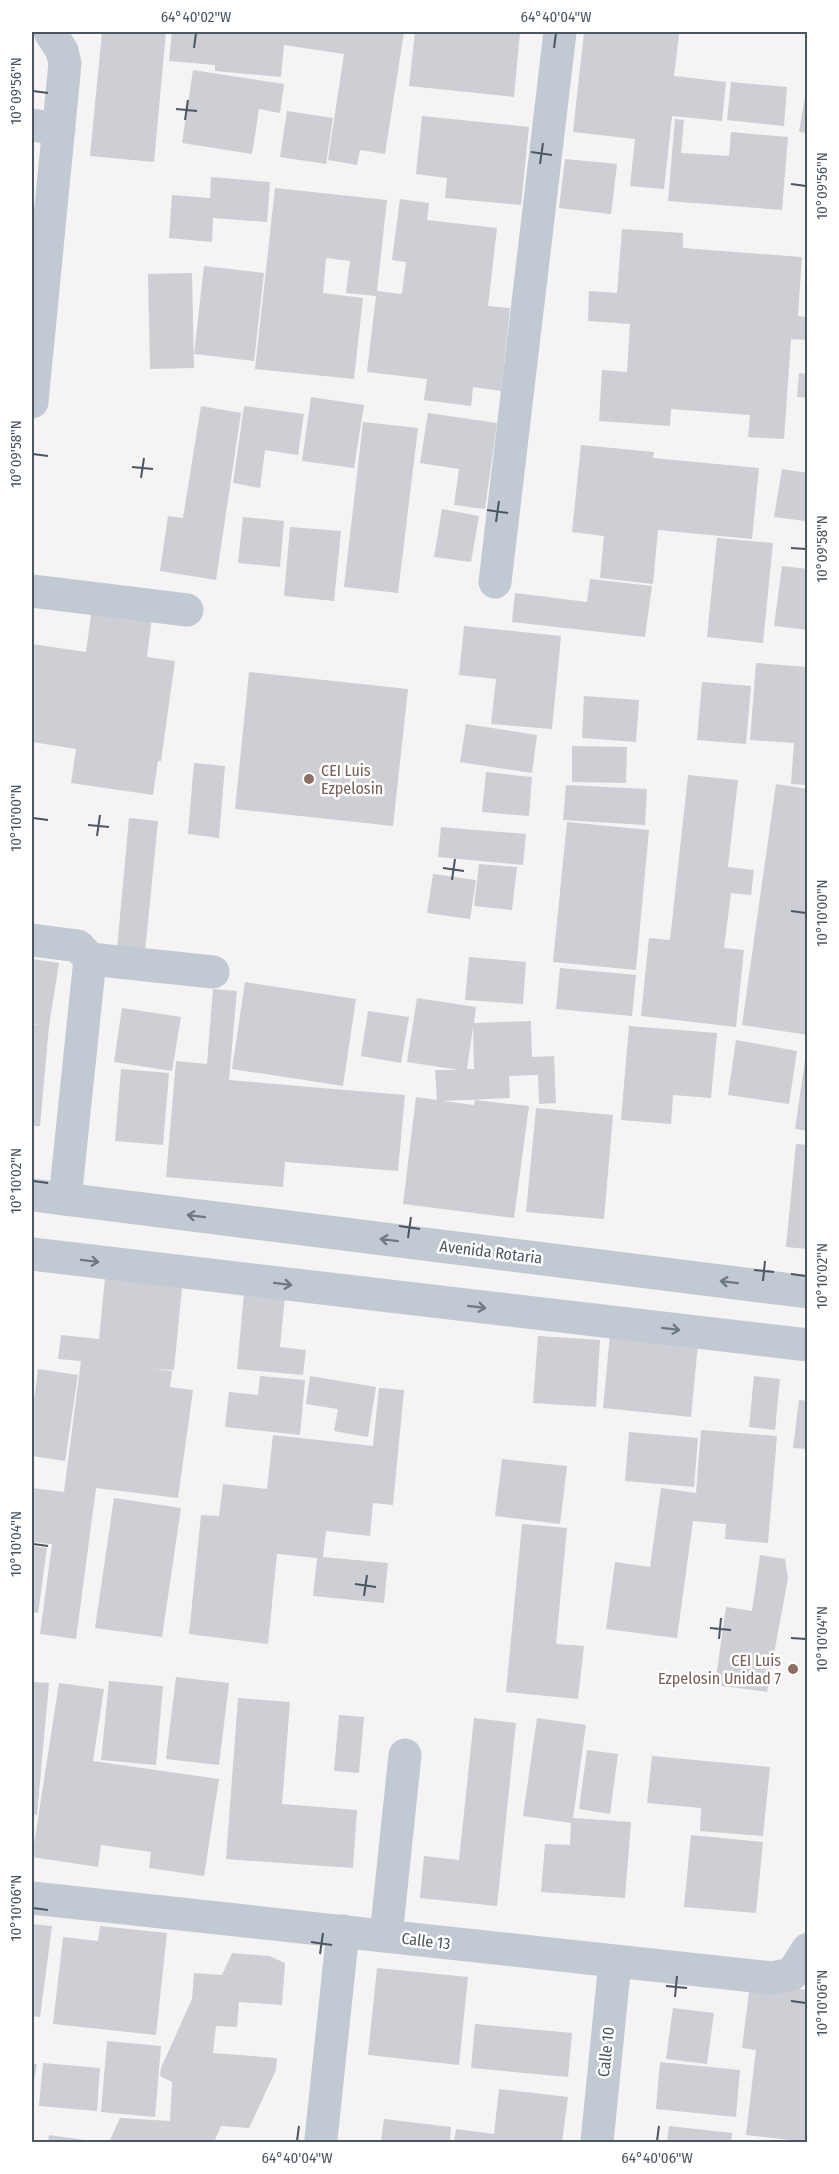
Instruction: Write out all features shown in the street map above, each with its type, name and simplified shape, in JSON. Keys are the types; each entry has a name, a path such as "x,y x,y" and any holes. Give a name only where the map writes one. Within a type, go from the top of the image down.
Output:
{"street":[{"path":"32,402 45,127 65,63 62,51 50,32"},
{"path":"495,582 560,32"},
{"path":"32,591 187,610"},
{"path":"32,940 78,946 90,959 213,972"},
{"path":"65,1199 90,959"},
{"name":"Avenida Rotaria","path":"32,1196 807,1292"},
{"path":"32,1254 807,1345"},
{"path":"386,1936 405,1755"},
{"name":"Calle 13","path":"32,1898 772,1978 792,1974 807,1949"},
{"path":"321,2139 343,1931"},
{"name":"Calle 10","path":"597,2142 615,1962"}],"building":[{"path":"102,32 166,32 154,162 90,156"},
{"path":"172,32 404,32 385,154 360,150 357,165 328,160 344,54 284,45 281,77 215,71 215,65 169,61"},
{"path":"415,32 520,32 514,97 409,86"},
{"path":"584,32 679,34 674,76 726,82 722,121 672,116 664,189 630,186 635,139 573,132"},
{"path":"193,70 284,84 280,113 259,109 252,154 182,143"},
{"path":"731,82 787,87 784,126 727,120"},
{"path":"806,91 808,91 808,133 799,132"},
{"path":"287,111 333,118 326,164 280,157"},
{"path":"422,116 529,127 521,205 445,198 447,178 416,174"},
{"path":"675,119 684,120 681,153 729,156 731,132 788,137 782,210 668,201"},
{"path":"565,159 617,164 611,214 559,208"},
{"path":"211,177 270,182 267,222 213,218 212,242 169,238 172,195 210,198"},
{"path":"275,188 387,200 377,291 402,294 406,262 392,260 400,199 429,203 427,220 497,228 488,306 510,308 501,391 473,387 471,406 424,400 427,379 367,372 376,296 346,293 350,261 326,258 323,293 363,298 354,379 255,369"},
{"path":"622,229 683,233 683,248 802,257 798,316 808,317 808,340 791,339 784,439 748,437 750,415 671,409 670,426 599,421 602,370 627,372 630,324 588,321 589,291 617,293"},
{"path":"204,266 264,273 254,361 194,354"},
{"path":"192,273 194,368 150,369 148,274"},
{"path":"799,373 808,374 808,398 797,397"},
{"path":"311,397 364,405 354,468 302,461"},
{"path":"201,406 241,413 216,580 160,571 168,516 183,518"},
{"path":"244,406 304,414 298,455 265,450 260,488 233,483"},
{"path":"428,413 497,423 485,509 454,505 459,469 420,463"},
{"path":"363,422 418,428 398,593 344,587"},
{"path":"581,445 654,452 653,458 759,468 752,539 658,530 653,584 600,578 604,536 572,532"},
{"path":"782,469 808,473 808,503 805,521 774,517"},
{"path":"442,509 479,516 471,562 434,557"},
{"path":"243,517 284,521 280,567 238,563"},
{"path":"290,527 341,531 334,601 284,596"},
{"path":"717,538 773,543 763,643 707,637"},
{"path":"782,566 808,569 808,630 774,626"},
{"path":"590,579 652,586 645,637 512,622 515,593 587,602"},
{"path":"92,608 152,616 147,657 175,661 161,761 158,761 153,795 71,783 76,749 32,742 32,644 86,652"},
{"path":"464,626 561,636 552,729 491,724 496,679 459,675"},
{"path":"756,663 808,667 808,785 791,784 794,743 750,740"},
{"path":"249,672 408,689 393,826 235,809"},
{"path":"702,682 751,686 746,744 697,740"},
{"path":"584,696 639,700 636,742 582,738"},
{"path":"466,724 537,735 532,773 460,762"},
{"path":"572,746 627,747 626,783 572,782"},
{"path":"194,763 225,766 219,838 188,834"},
{"path":"486,772 532,777 529,816 482,812"},
{"path":"688,775 738,780 728,867 754,870 751,895 731,893 724,948 744,950 736,1027 641,1016 649,938 670,940"},
{"path":"776,784 808,789 808,1035 742,1025"},
{"path":"566,785 647,789 645,825 563,820"},
{"path":"129,818 158,821 145,952 117,949"},
{"path":"567,822 649,830 636,970 553,962"},
{"path":"441,827 526,834 523,865 438,857"},
{"path":"479,864 517,867 512,910 474,906"},
{"path":"433,874 476,880 470,919 427,913"},
{"path":"469,957 526,962 523,1004 465,1000"},
{"path":"32,959 59,963 49,1026 40,1126 32,1126 32,1024 40,1025 32,1023"},
{"path":"560,968 636,975 632,1016 556,1009"},
{"path":"245,982 356,999 343,1086 232,1069"},
{"path":"213,989 237,991 229,1080 405,1095 398,1171 285,1162 283,1187 166,1177 176,1061 207,1064"},
{"path":"417,998 476,1007 474,1023 531,1021 532,1057 554,1056 556,1103 539,1104 538,1075 509,1076 510,1098 443,1101 474,1105 475,1100 529,1106 514,1218 403,1204 416,1097 437,1100 435,1070 459,1070 407,1062","holes":["473,1027 474,1069 467,1069"]},
{"path":"122,1008 181,1017 172,1071 114,1062"},
{"path":"368,1011 409,1017 401,1063 361,1056"},
{"path":"629,1026 717,1033 711,1098 673,1095 671,1124 621,1120"},
{"path":"736,1040 797,1051 789,1104 728,1095"},
{"path":"806,1053 808,1053 808,1131 795,1129"},
{"path":"121,1069 169,1073 163,1145 115,1141"},
{"path":"536,1108 613,1115 604,1219 526,1212"},
{"path":"796,1144 808,1145 808,1249 786,1247"},
{"path":"106,1268 183,1277 174,1370 153,1369 172,1371 170,1387 193,1390 178,1498 96,1488 76,1639 40,1634 52,1544 32,1542 32,1488 64,1492 81,1361 58,1359 61,1335 99,1339"},
{"path":"244,1292 285,1296 280,1347 306,1350 303,1375 237,1369"},
{"path":"611,1324 699,1333 691,1417 603,1408"},
{"path":"538,1336 600,1340 596,1407 533,1403"},
{"path":"38,1369 78,1375 65,1461 32,1456 32,1417"},
{"path":"260,1376 305,1380 300,1435 225,1427 229,1392 258,1395"},
{"path":"310,1376 376,1387 368,1437 334,1431 338,1409 306,1404"},
{"path":"754,1376 780,1379 775,1430 749,1427"},
{"path":"379,1388 404,1390 393,1505 373,1503 370,1536 326,1531 323,1557 388,1563 384,1603 313,1596 317,1558 277,1554 268,1644 189,1634 201,1515 219,1516 223,1484 267,1489 273,1435 373,1446"},
{"path":"799,1400 808,1401 808,1449 793,1448"},
{"path":"701,1430 777,1436 768,1543 725,1539 726,1524 693,1521 677,1638 606,1629 615,1562 650,1567 661,1488 696,1493"},
{"path":"629,1432 698,1438 694,1487 625,1481"},
{"path":"502,1459 567,1466 560,1524 495,1516"},
{"path":"114,1498 181,1508 162,1637 95,1628"},
{"path":"522,1524 567,1528 556,1644 584,1646 578,1699 506,1692"},
{"path":"32,1546 47,1548 38,1613 32,1612"},
{"path":"760,1555 785,1559 788,1578 767,1692 715,1685 726,1607 752,1611"},
{"path":"176,1677 229,1683 219,1765 166,1759"},
{"path":"109,1681 163,1686 156,1765 101,1760"},
{"path":"32,1682 49,1683 37,1815 32,1814"},
{"path":"59,1683 104,1689 93,1761 219,1779 204,1876 149,1868 151,1852 101,1845 98,1867 32,1857"},
{"path":"238,1698 290,1702 282,1804 357,1810 353,1868 226,1859"},
{"path":"339,1715 364,1717 359,1773 334,1771"},
{"path":"474,1718 516,1723 497,1906 420,1898 424,1856 459,1860"},
{"path":"537,1718 586,1725 573,1818 631,1822 625,1898 541,1892 545,1844 570,1845 571,1823 523,1816"},
{"path":"587,1750 618,1754 610,1814 579,1809"},
{"path":"652,1756 770,1767 763,1836 700,1831 701,1808 647,1803"},
{"path":"691,1835 763,1842 756,1913 684,1907"},
{"path":"32,1924 52,1926 40,2017 32,2016"},
{"path":"100,1926 167,1933 156,2035 53,2024 63,1937 98,1941"},
{"path":"232,1953 269,1956 285,1963 282,2005 239,2002 237,2027 216,2026 213,2053 277,2058 276,2070 249,2128 221,2126 214,2142 115,2142 110,2140 120,2118 170,2121 172,2082 160,2076 161,2068 192,1999 194,1973 222,1975"},
{"path":"377,1968 468,1977 459,2065 368,2055"},
{"path":"750,1984 808,1990 808,2142 746,2135 756,2050 742,2048"},
{"path":"673,2008 714,2013 707,2064 666,2059"},
{"path":"475,2024 572,2033 568,2077 471,2068"},
{"path":"107,2041 161,2046 155,2117 101,2112"},
{"path":"660,2062 740,2070 736,2117 656,2109"},
{"path":"32,2063 37,2064 33,2088 32,2088"},
{"path":"43,2063 100,2068 97,2111 39,2106"},
{"path":"499,2089 568,2097 562,2142 454,2142 456,2129 494,2134"},
{"path":"384,2119 451,2127 450,2142 381,2142"},
{"path":"669,2126 732,2133 731,2142 667,2142"},
{"path":"49,2135 92,2141 92,2142 48,2142"}],"place":[{"name":"CEI Luis Ezpelosin","path":"309,779"},
{"name":"CEI Luis Ezpelosin Unidad 7","path":"793,1669"}]}
